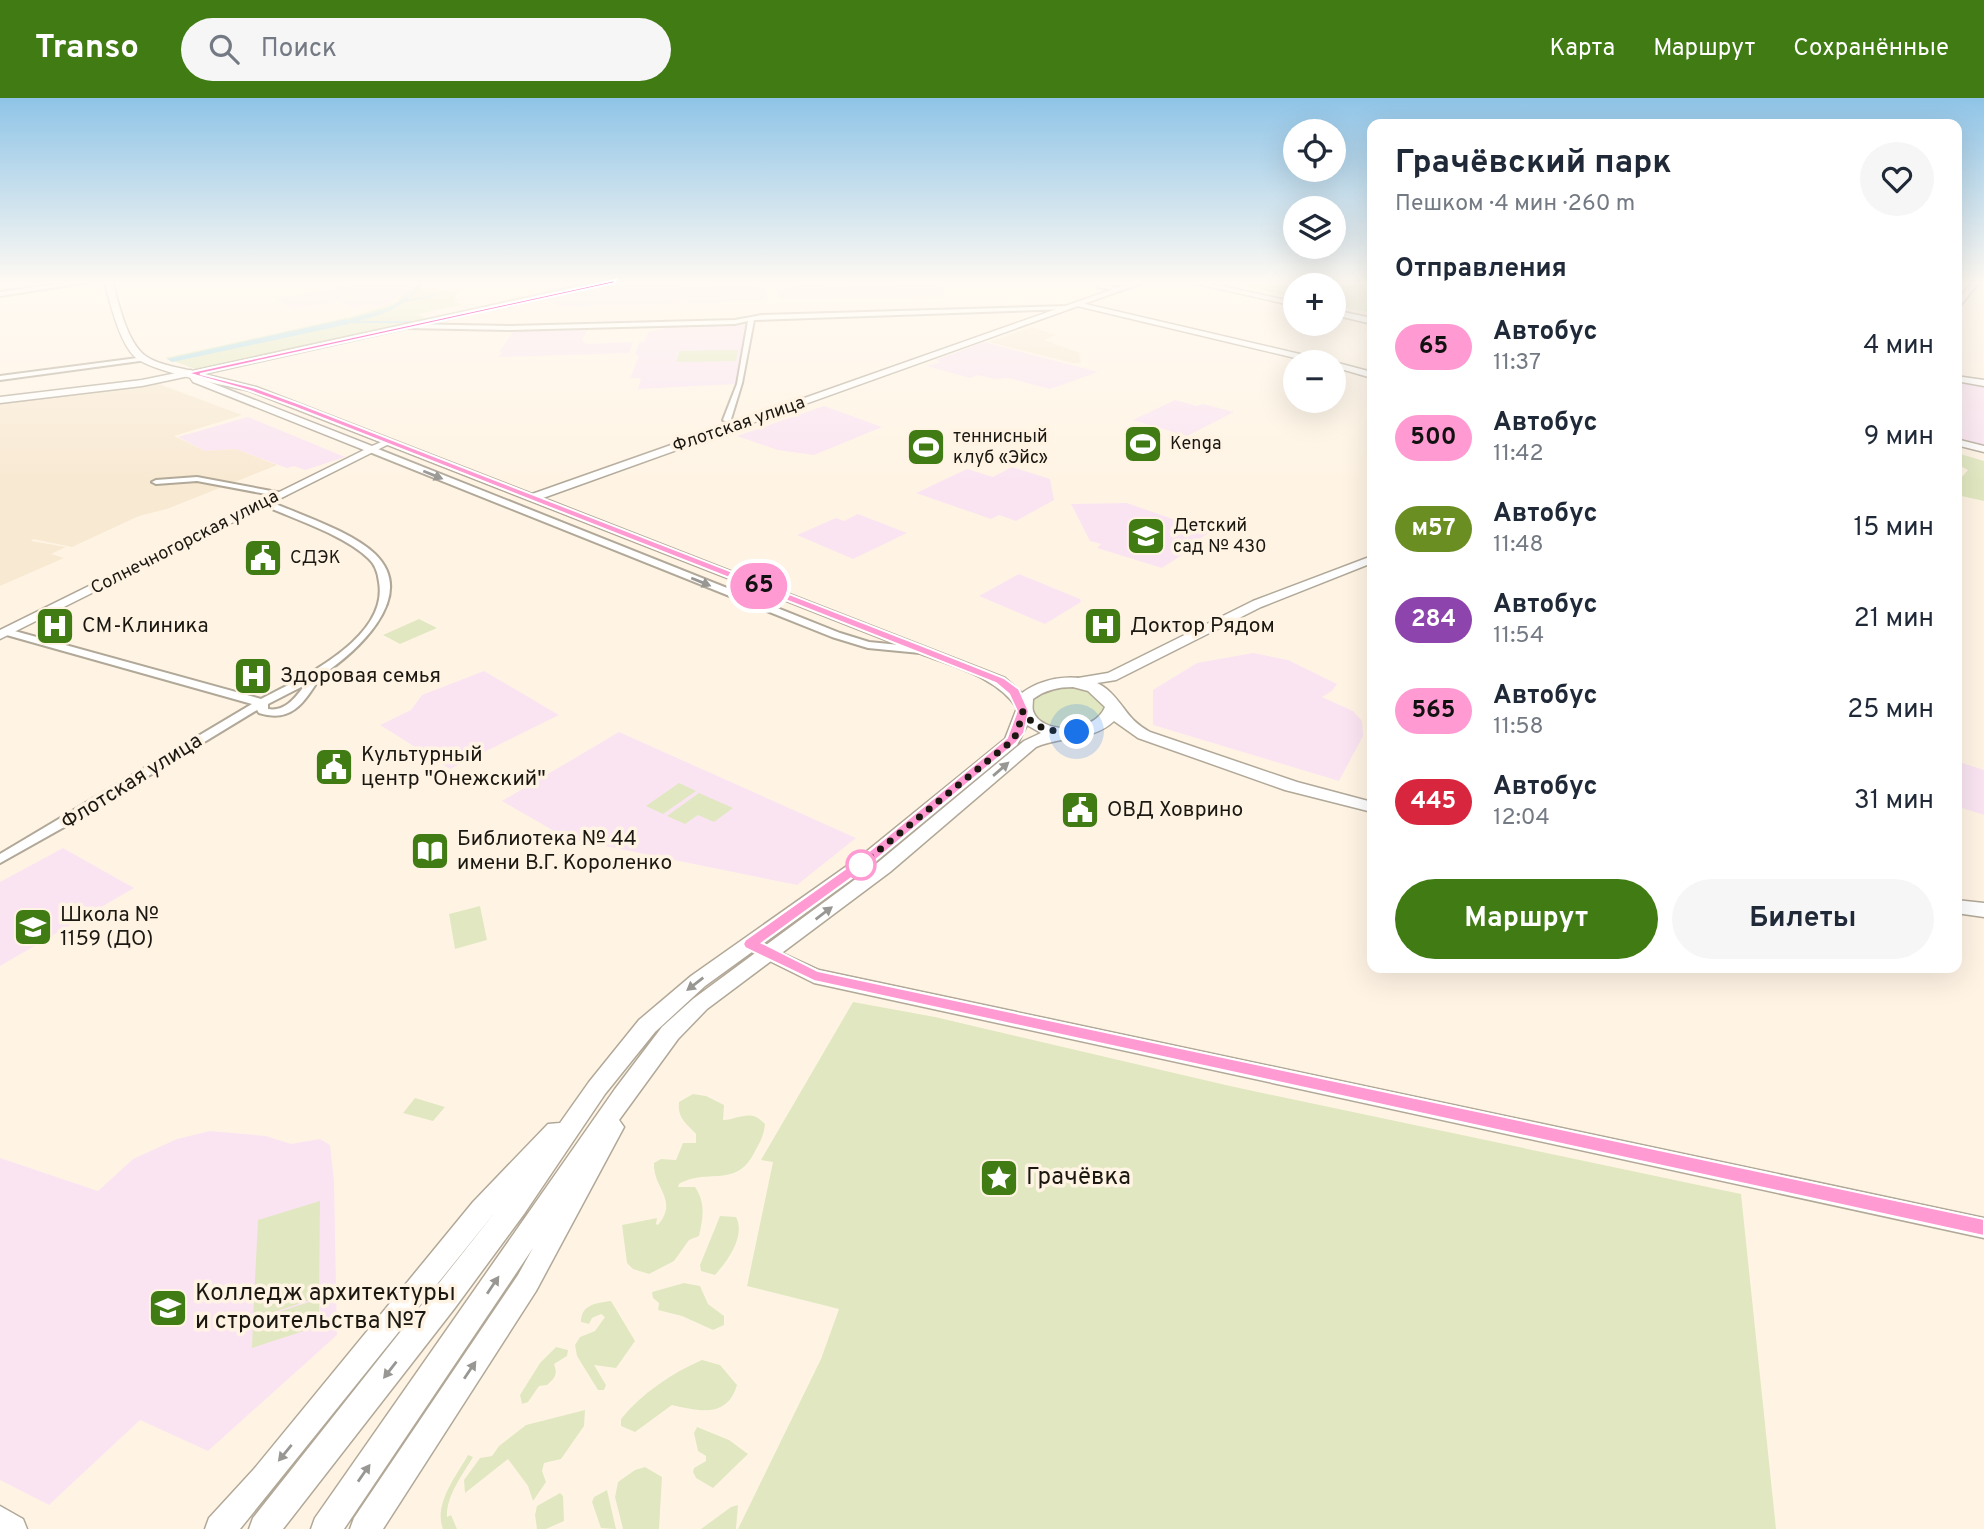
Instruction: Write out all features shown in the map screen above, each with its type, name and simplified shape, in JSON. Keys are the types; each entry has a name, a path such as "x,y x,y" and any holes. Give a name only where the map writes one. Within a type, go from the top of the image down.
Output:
{"main road":[{"path":"133,348 145,359 194,377 253,389 1000,681 1014,692 1032,722 1041,727 1077,732 1144,735"},
{"path":"194,377 315,348"},
{"name":"Флотская улица","path":"531,498 955,348"},
{"path":"1962,446 1984,451"},
{"path":"1000,681 1064,683 1096,689 1112,703 1124,722 1144,735 1280,783 1367,806"},
{"path":"326,1529 544,1231 656,1051 684,1019 733,980 760,949 1011,742 1017,733 1025,698 1032,691 1064,683"},
{"path":"220,1529 494,1214 647,1026 671,1003 760,949 891,862 1030,744 1048,736 1077,732 1103,724 1112,713 1112,703"},
{"path":"1962,907 1984,910"},
{"path":"264,1529 351,1421 494,1214"},
{"path":"365,1529 515,1301 544,1231"}],"street":[{"path":"736,426 727,420 745,348"},
{"path":"1262,348 1283,353"},
{"path":"0,377 145,359"},
{"path":"1346,368 1367,374"},
{"path":"0,400 194,377 836,635 868,645 924,650"},
{"path":"1962,379 1984,383"},
{"name":"Солнечногорская улица","path":"3,634 388,442"},
{"path":"156,482 197,479 282,495"},
{"path":"3,634 262,703 261,709 269,714 291,708 303,696 318,672 352,647 384,605 385,588 383,577 372,555 266,503"},
{"path":"1064,683 1099,680 1125,671 1228,617 1367,561"},
{"path":"1112,703 1111,687 1125,671"},
{"name":"Флотская улица","path":"0,859 72,820 262,703"},
{"path":"760,949 814,976 1984,1228"},
{"path":"0,1520 13,1529"}],"shaded area":[{"path":"502,348 631,348 629,353 498,357 502,353 499,352"},
{"path":"637,348 742,348 735,384 638,389 641,378 630,378 639,356 635,354"},
{"path":"969,348 1006,348 1098,372 1050,389 1009,378 994,379 978,375 970,378 927,366 940,362 936,360"},
{"path":"1012,348 1066,348 1081,353 1081,363"},
{"path":"1962,381 1984,385 1984,447 1962,441"},
{"path":"159,384 242,415 174,436 205,451 236,449 277,465 167,509 139,516 72,547 33,539 31,541 66,547 51,554 64,558 0,586 0,404"},
{"path":"1175,400 1234,412 1187,436 1133,420"},
{"path":"824,406 882,427 814,455 778,450 737,436"},
{"path":"248,417 345,457 305,470 294,466 287,468 236,449 205,451 178,437"},
{"path":"1012,467 1050,479 1054,500 1016,521 999,515 991,519 916,493 967,469 993,477"},
{"name":"Детский сад № 430","path":"1127,503 1210,532 1195,542 1199,544 1162,568 1097,548 1101,544 1090,541 1071,504"},
{"path":"858,514 907,533 853,559 797,535 836,518 844,521"},
{"path":"1019,574 1080,599 1081,602 1045,624 979,596"},
{"path":"1253,653 1288,660 1337,684 1322,697 1353,711 1362,721 1363,736 1339,781 1153,725 1153,690 1197,663"},
{"path":"484,671 559,715 450,769 380,725 411,710 422,695"},
{"path":"619,732 856,838 797,885 566,838 502,801"},
{"path":"1962,763 1984,770 1984,815 1962,808"},
{"name":"Школа № 1159 (ДО)","path":"63,848 134,888 0,966 0,882"},
{"name":"Колледж архитектуры и строительства №7","path":"210,1131 266,1136 291,1144 320,1139 330,1145 334,1181 337,1335 208,1451 140,1420 49,1505 0,1480 0,1158 98,1191 133,1159 177,1139"}],"green space":[{"path":"211,348 296,348 195,369 165,358"},
{"path":"738,350 736,361 676,362 680,351"},
{"path":"1962,454 1984,461 1984,501 1962,496 1962,477 1968,470 1962,467"},
{"path":"419,619 437,628 400,644 383,635"},
{"path":"1063,687 1082,689 1094,694 1105,709 1099,717 1082,727 1052,726 1034,717 1031,700 1043,691"},
{"path":"679,783 696,791 663,814 646,806"},
{"path":"699,793 733,808 714,822 698,815 685,824 667,816"},
{"path":"480,906 487,940 455,949 449,914"},
{"path":"853,1002 935,1017 1230,1086 1741,1194 1776,1529 738,1529 821,1359 839,1309 747,1286 773,1162 761,1160"},
{"path":"693,1094 706,1096 724,1105 723,1120 755,1116 765,1124 764,1132 753,1155 738,1171 699,1177 679,1184 678,1187 695,1187 701,1199 699,1236 689,1240 674,1261 649,1274 633,1269 627,1263 622,1225 657,1218 658,1225 664,1216 666,1201 657,1180 654,1163 661,1159 676,1160 683,1143 696,1143 696,1134 679,1112 679,1102"},
{"path":"415,1098 445,1107 433,1121 403,1113"},
{"path":"320,1201 319,1297 253,1319 258,1220"},
{"path":"720,1216 736,1217 739,1232 730,1256 715,1275 701,1271 700,1265"},
{"path":"684,1283 700,1286 708,1304 724,1316 724,1325 713,1330 682,1316 658,1310 659,1303 653,1298 652,1292"},
{"path":"319,1299 319,1326 252,1348 253,1320"},
{"path":"611,1301 635,1341 616,1368 594,1365 606,1385 604,1390 598,1390 577,1356 575,1345 580,1337 595,1331 605,1317 601,1314 592,1318 589,1324 581,1322 584,1311 591,1306"},
{"path":"556,1347 568,1350 567,1356 554,1364 554,1378 547,1385 539,1386 528,1402 522,1404 520,1395 540,1363"},
{"path":"702,1360 720,1365 737,1385 726,1403 710,1410 672,1405 635,1432 621,1426 621,1419 648,1392"},
{"path":"585,1410 584,1426 561,1459 544,1463 542,1471 546,1482 533,1501 528,1486 508,1459 465,1493 464,1480 480,1458 492,1456 499,1446 526,1425"},
{"path":"697,1427 729,1440 748,1454 713,1488 696,1478 693,1472 694,1468 706,1461 706,1456 698,1451 694,1433"},
{"path":"468,1455 473,1457 456,1486 447,1509 447,1517 451,1515 457,1529 443,1529 441,1510 444,1500"},
{"path":"645,1467 662,1477 659,1529 623,1529 615,1497 618,1482 635,1470"},
{"path":"607,1490 616,1529 601,1528 592,1502 594,1497"},
{"path":"560,1493 563,1496 564,1521 546,1529 537,1529 537,1506"},
{"path":"738,1505 736,1529 701,1529 731,1507"}],"waterway":[{"path":"172,359 225,348"}],"bus line":[{"name":"65","path":"306,348 191,373 253,389 924,650 1011,688 1023,706 1017,733 1012,741 867,860 750,944 797,969 814,976 1984,1228"}],"place":[{"name":"Kenga","path":"1143,444"},
{"name":"теннисный клуб «Эйс»","path":"926,447"},
{"name":"Детский сад № 430","path":"1146,536"},
{"name":"СДЭК","path":"263,558"},
{"name":"СМ-Клиника","path":"55,626"},
{"name":"Доктор Рядом","path":"1103,626"},
{"name":"Здоровая семья","path":"253,676"},
{"name":"Культурный центр \"Онежский\"","path":"334,767"},
{"name":"ОВД Ховрино","path":"1080,810"},
{"name":"Библиотека № 44 имени В.Г. Короленко","path":"430,851"},
{"name":"Школа № 1159 (ДО)","path":"33,927"},
{"name":"Грачёвка","path":"999,1178"},
{"name":"Колледж архитектуры и строительства №7","path":"168,1308"}],"route":[{"path":"861,865 1012,741 1023,711 1032,722 1041,727 1059,732 1077,732"}]}
